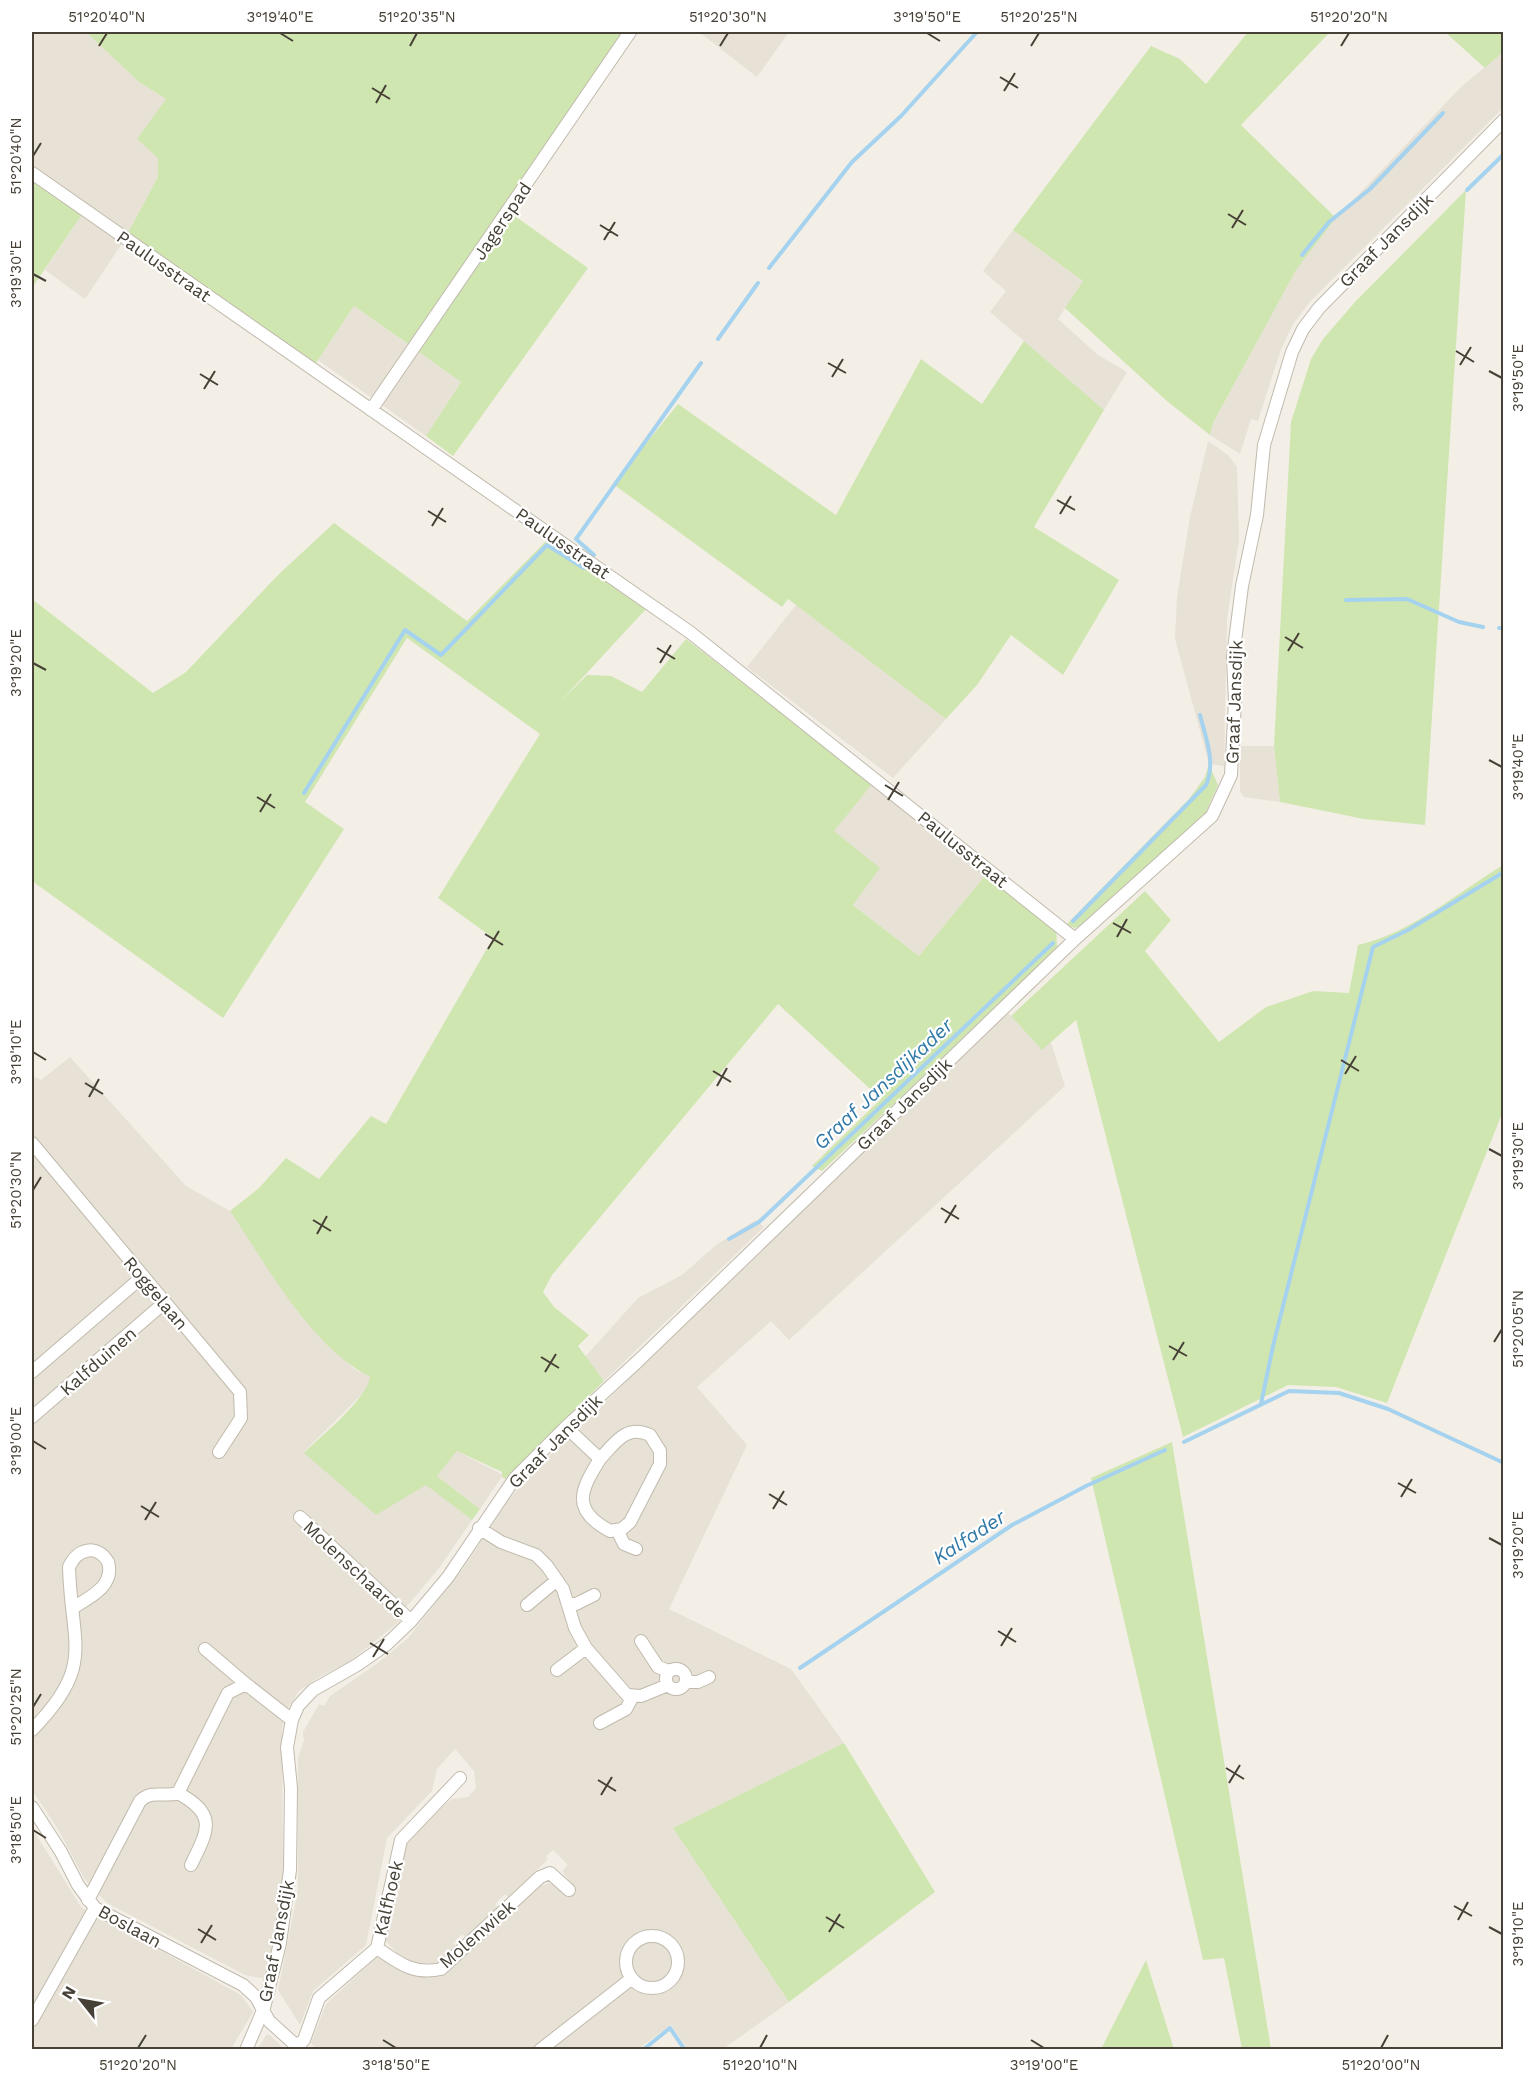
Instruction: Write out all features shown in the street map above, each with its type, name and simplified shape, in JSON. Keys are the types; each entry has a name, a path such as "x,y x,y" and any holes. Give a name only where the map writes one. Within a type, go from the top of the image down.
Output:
{"street":[{"name":"Jagerspad","path":"371,410 630,32"},
{"name":"Graaf Jansdijk","path":"246,2049 264,2008 280,1943 290,1870 291,1788 287,1747 292,1720 298,1706 313,1690 357,1665 387,1644 411,1621 448,1577 515,1478 566,1426 637,1362 1075,939 1212,816 1231,775 1235,702 1233,657 1242,586 1257,515 1264,445 1279,387 1302,329 1319,308 1503,120"},
{"name":"Paulusstraat","path":"32,173 691,633 1075,939"},
{"name":"Roggelaan","path":"32,1143 240,1392 241,1418 219,1452"},
{"name":"Kalfduinen","path":"32,1372 142,1277"},
{"name":"Kalfduinen","path":"32,1418 164,1303"},
{"path":"566,1426 600,1459"},
{"path":"632,1431 650,1435 660,1451 660,1464 637,1510 630,1522 617,1530 610,1531 597,1524 588,1516 583,1506 589,1478 600,1459 623,1434 632,1431"},
{"name":"Molenschaarde","path":"300,1517 411,1621"},
{"path":"479,1528 501,1542 536,1555 557,1580 568,1604 575,1628 586,1648 621,1689 633,1696"},
{"path":"617,1530 624,1544 636,1549"},
{"path":"32,1730 54,1707 69,1683 76,1653 69,1567 77,1554 84,1550 99,1552 108,1562 109,1578 105,1585 74,1607"},
{"path":"527,1605 557,1580"},
{"path":"568,1604 594,1595"},
{"path":"641,1641 658,1666 669,1671 678,1669 683,1671 686,1682"},
{"path":"557,1670 586,1648"},
{"path":"205,1649 292,1720"},
{"path":"668,1685 666,1678 669,1671"},
{"path":"600,1723 626,1709 633,1696 668,1685 677,1689 686,1682 698,1682 709,1677"},
{"path":"178,1793 228,1694 246,1684"},
{"name":"Kalfhoek","path":"299,2047 304,2040 319,1998 377,1948 401,1840 460,1778"},
{"path":"32,2020 92,1904 140,1801 153,1793 171,1795 178,1793 196,1803 205,1819 205,1836 191,1865"},
{"name":"Boslaan","path":"32,1807 92,1904 243,1985 264,2008 269,2020 299,2047"},
{"name":"Molenwiek","path":"377,1948 407,1969 425,1973 441,1970 540,1877 550,1874 569,1890"},
{"path":"658,1936 675,1948 678,1967 667,1984 648,1988 631,1979 626,1958 628,1951 637,1940 658,1936"},
{"path":"540,2049 631,1979"}],"shaded area":[{"path":"32,32 86,32 139,82 166,99 158,177 123,242 85,299 45,270 83,213 32,177"},
{"path":"699,32 789,32 757,77"},
{"path":"1503,52 1503,108 1309,303 1293,324 1280,352 1258,421 1251,419 1240,454 1210,435 1213,423 1296,270 1336,218 1461,87"},
{"path":"1013,230 1083,281 1058,319 1098,355 1127,372 1104,410 990,312 1006,291 983,271"},
{"path":"354,306 461,382 426,436 318,360"},
{"path":"1208,441 1228,455 1237,467 1239,540 1227,618 1224,766 1209,764 1175,639 1177,597 1190,517"},
{"path":"796,605 946,719 893,778 747,667"},
{"path":"1240,746 1274,746 1280,802 1244,797 1240,791"},
{"path":"873,783 988,872 919,956 852,904 839,836 833,831"},
{"path":"1008,1013 1042,1049 1051,1042 1065,1086 789,1340 771,1321 697,1387 747,1445 669,1609 791,1669 844,1743 673,1828 789,2002 723,2049 688,2049 671,2025 638,2049 316,2049 311,2043 326,2004 377,1957 424,1975 536,1887 549,1883 555,1885 567,1896 571,1895 574,1886 564,1874 563,1870 568,1865 553,1850 546,1856 548,1859 509,1898 505,1894 495,1904 498,1908 465,1937 462,1934 453,1943 456,1946 437,1963 413,1963 400,1956 384,1939 404,1846 443,1806 452,1799 468,1797 476,1788 474,1771 455,1749 437,1769 432,1791 387,1838 366,1945 313,1991 300,2025 278,1990 298,1890 298,1758 304,1740 303,1732 319,1704 324,1706 330,1696 378,1663 408,1638 462,1570 510,1498 547,1458"},
{"path":"70,1057 186,1186 230,1211 301,1316 354,1369 371,1377 369,1386 304,1452 426,1484 472,1520 439,1568 397,1618 400,1621 349,1662 319,1677 299,1691 286,1711 282,1728 283,1875 276,1930 265,1979 245,1975 107,1903 85,1880 58,1829 32,1790 32,1076 41,1080"},
{"path":"756,1220 764,1227 604,1381 585,1357 638,1298 682,1275 716,1245"},
{"path":"457,1451 503,1475 480,1509 437,1476"},
{"path":"32,1828 81,1907 241,1995 253,2012 231,2049 32,2049"},
{"path":"266,2035 270,2035 284,2049 258,2049"}],"green space":[{"path":"86,32 624,32 411,346 354,306 310,372 123,242 158,177 158,158 137,139 166,99 139,82"},
{"path":"1248,32 1330,32 1241,125 1336,218 1296,270 1213,423 1210,435 1168,402 1065,308 1083,281 1013,230 1151,46 1180,59 1206,84"},
{"path":"1445,32 1503,32 1503,52 1485,68"},
{"path":"32,177 83,213 32,288"},
{"path":"1466,190 1425,825 1364,819 1280,802 1274,746 1291,422 1311,359 1323,339 1355,302"},
{"path":"512,214 588,268 453,456 426,436 461,382 419,352"},
{"path":"1024,341 1104,410 1034,527 1119,580 1063,675 1011,635 977,685 946,719 788,599 782,607 613,484 678,404 836,515 921,359 982,404"},
{"path":"334,523 467,621 546,541 646,609 560,702 587,675 611,676 642,692 686,639 873,783 834,831 880,868 853,905 919,956 988,872 1056,928 1057,947 1053,956 965,1036 965,1040 936,1068 932,1068 822,1171 812,1166 881,1099 778,1004 552,1275 543,1292 554,1307 589,1335 578,1346 604,1381 505,1479 502,1477 502,1472 457,1451 437,1476 480,1509 472,1520 426,1485 376,1515 304,1453 361,1396 370,1377 348,1363 309,1325 275,1280 230,1211 259,1188 286,1158 319,1179 371,1116 386,1124 493,938 438,898 540,734 407,638 305,802 344,829 223,1018 32,881 32,599 153,693 186,672 278,575"},
{"path":"1209,764 1218,785 1206,812 1087,924 1075,928 1066,925 1189,799 1205,777"},
{"path":"1503,865 1503,1111 1387,1403 1336,1387 1288,1385 1183,1437 1076,1020 1042,1050 1011,1016 1145,891 1171,920 1145,951 1219,1042 1266,1007 1313,991 1349,993 1358,945 1377,940 1415,922"},
{"path":"1172,1442 1271,2049 1242,2049 1224,1958 1203,1960 1091,1478"},
{"path":"844,1743 935,1892 789,2002 673,1828"},
{"path":"1146,1960 1174,2049 1101,2049"}],"waterway":[{"path":"769,268 852,162 901,116 977,32"},
{"name":"Graaf Jansdijkader","path":"1302,255 1329,222 1370,189 1443,113"},
{"path":"1467,190 1504,154"},
{"path":"718,339 758,283"},
{"path":"594,555 576,539 701,363"},
{"path":"304,793 405,630 441,655 547,545 584,568"},
{"path":"1346,600 1407,599 1459,622 1483,627"},
{"path":"1499,628 1504,628"},
{"name":"Graaf Jansdijkader","path":"1073,921 1206,785 1210,759 1200,715"},
{"path":"1261,1404 1273,1346 1373,947 1408,930 1504,872"},
{"name":"Graaf Jansdijkader","path":"729,1239 759,1222 1053,943"},
{"name":"Kalfader","path":"1184,1442 1289,1391 1339,1393 1388,1409 1504,1463"},
{"name":"Kalfader","path":"800,1668 1012,1525 1086,1486 1165,1450"},
{"path":"643,2050 670,2028 685,2050"}]}
